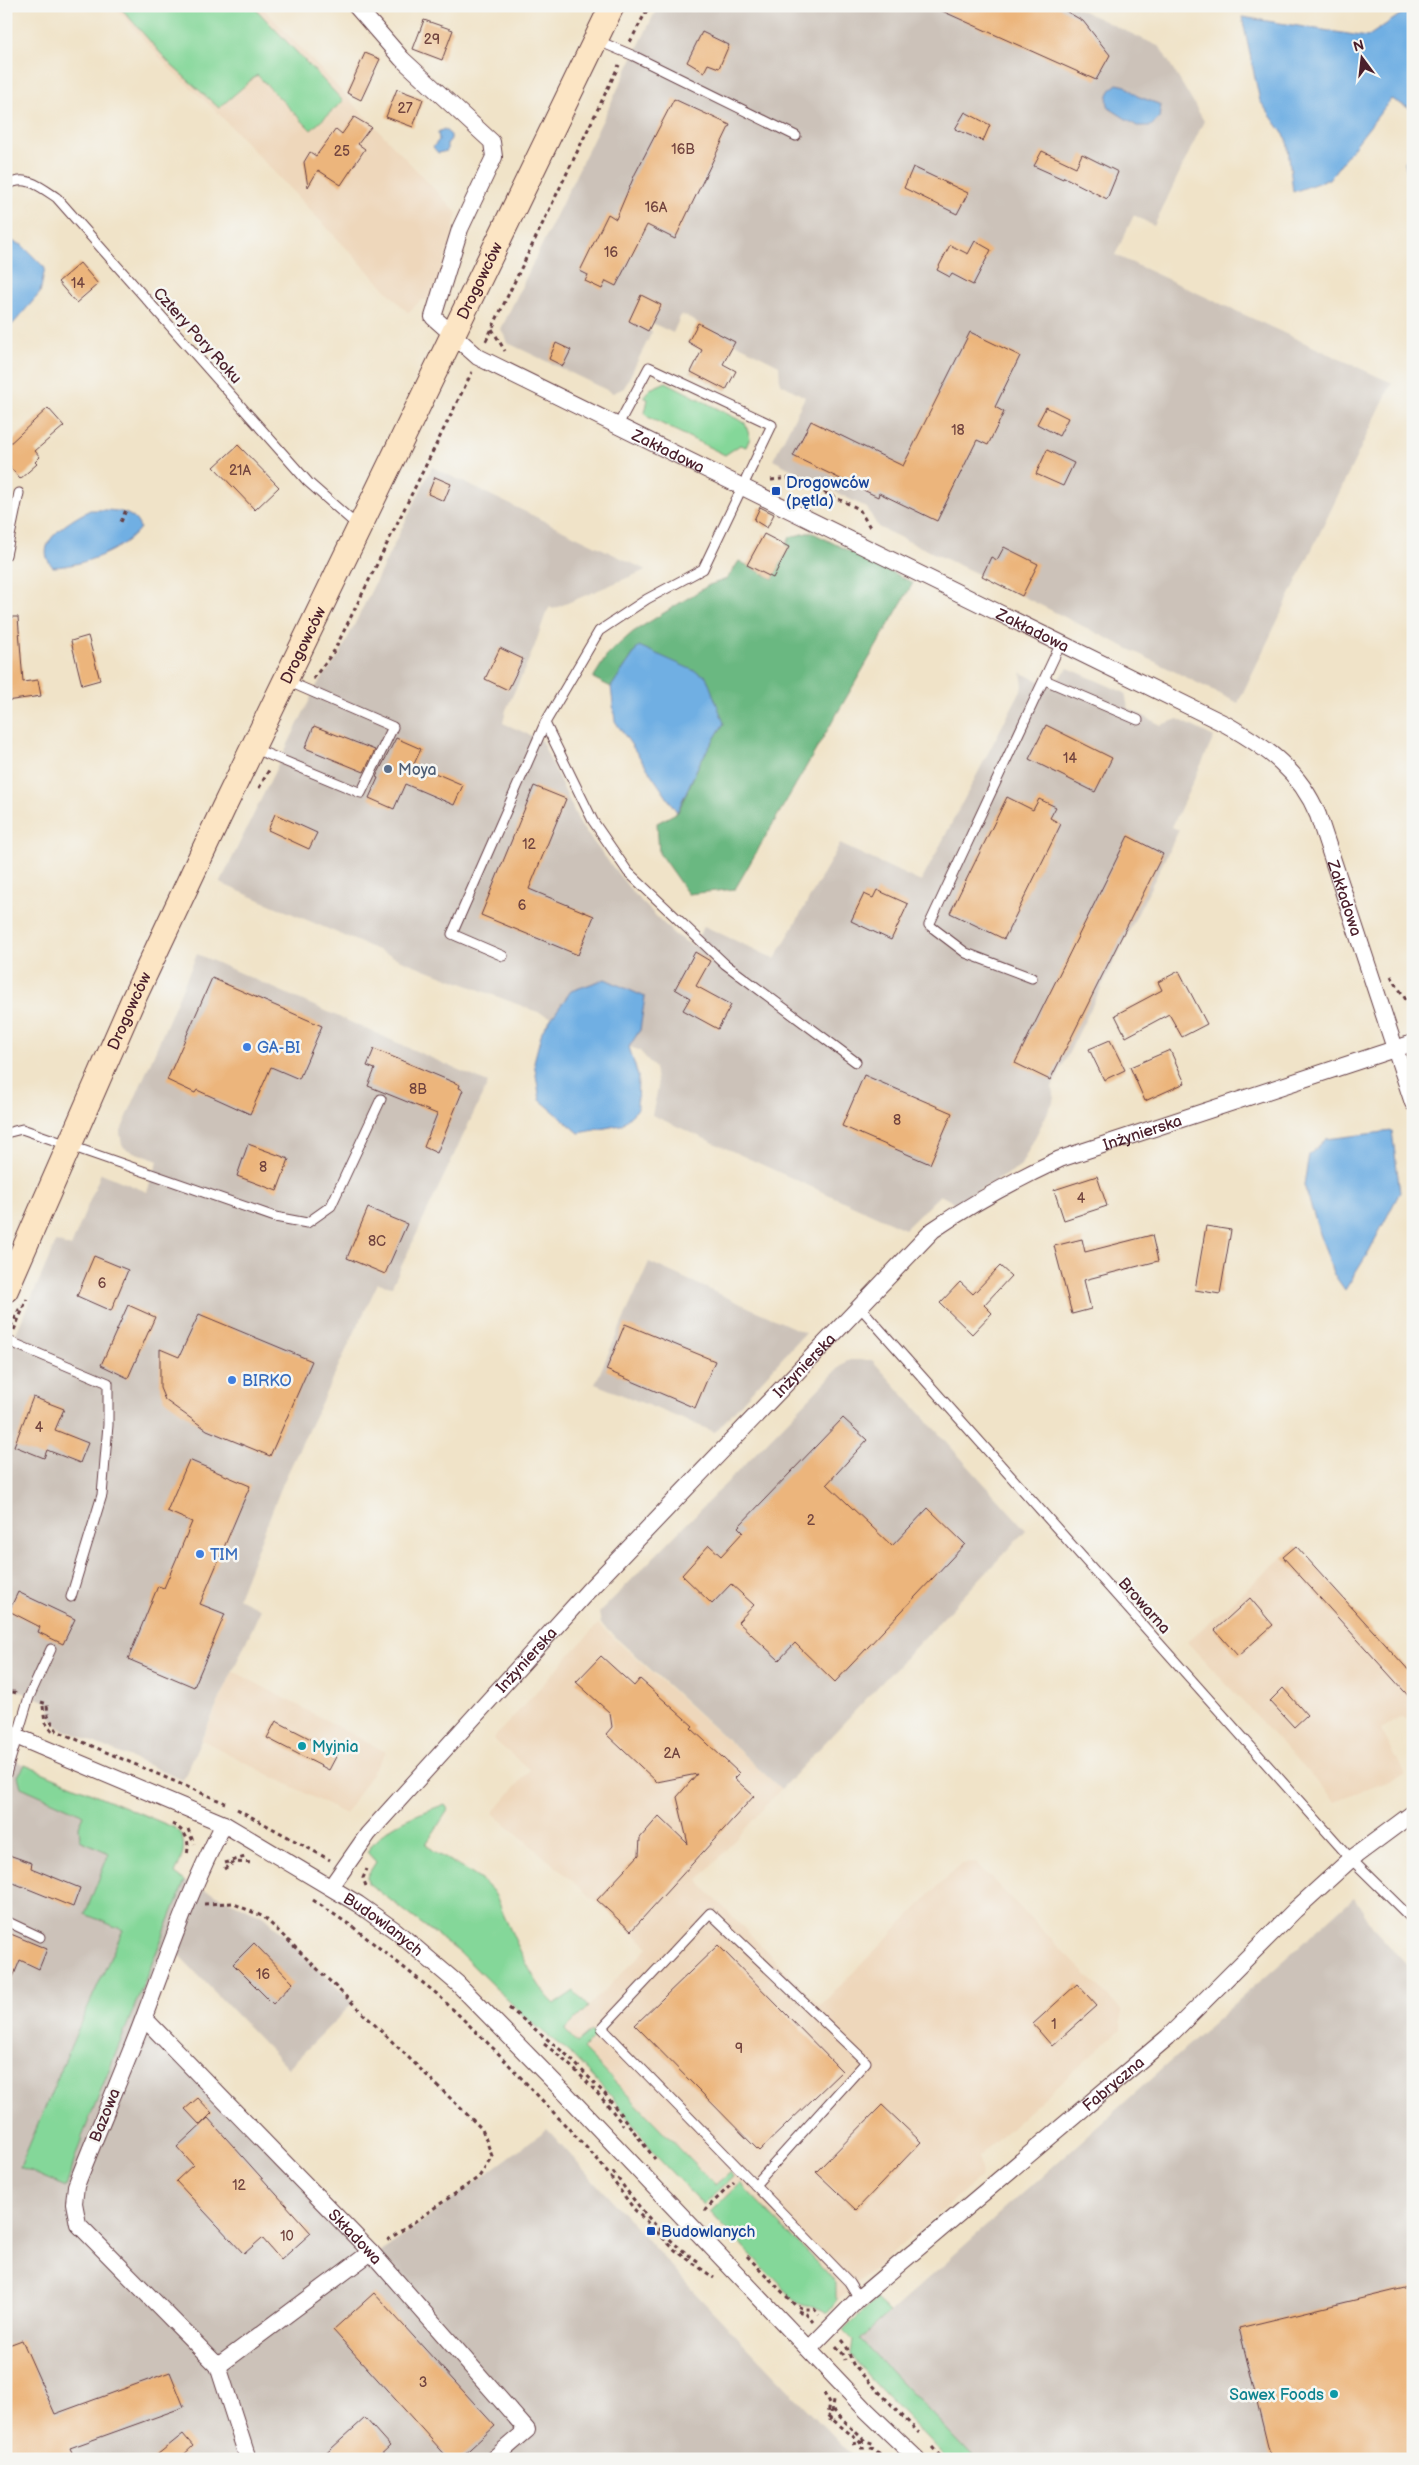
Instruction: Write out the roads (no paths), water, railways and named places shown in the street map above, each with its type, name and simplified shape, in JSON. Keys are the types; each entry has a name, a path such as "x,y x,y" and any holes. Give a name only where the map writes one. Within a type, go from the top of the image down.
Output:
{"main road":[{"name":"Drogowców","path":"6,1290 133,1000 253,748 296,684 360,527 612,6"}],"street":[{"name":"Zakładowa","path":"356,6 402,59 492,142 494,148 494,157 460,229 433,317 478,357 1227,725 1274,755 1298,779 1311,798 1318,815 1413,1103"},
{"name":"Inżynierska","path":"331,1887 368,1834 401,1800 588,1591 933,1230 970,1204 1004,1185 1060,1159 1413,1043"},
{"name":"Budowlanych","path":"12,1734 224,1824 367,1909 396,1931 457,1983 567,2095 867,2411 917,2459"},
{"name":"Fabryczna","path":"809,2349 859,2298 1168,2037 1350,1858 1413,1813"},
{"name":"Bazowa","path":"224,1824 200,1868 186,1903 144,2018 76,2186 74,2203 78,2224 218,2366 248,2459"},
{"name":"Składowa","path":"144,2018 371,2252 527,2430 493,2459"},
{"path":"218,2366 371,2252"}],"lane":[{"path":"596,40 625,52 796,136"},
{"name":"Cztery Pory Roku","path":"7,185 18,180 30,181 57,198 308,482 360,527"},
{"path":"503,956 452,934 545,723 599,632 647,599 703,569 772,425 649,367 618,425"},
{"path":"6,555 19,493"},
{"path":"1032,978 966,953 929,925 1061,643"},
{"path":"1045,680 1138,720"},
{"path":"253,748 361,793 393,726 296,684"},
{"path":"545,723 593,821 628,872 725,964 856,1062"},
{"path":"6,1133 22,1129 276,1217 308,1223 332,1206 380,1099"},
{"name":"Browarna","path":"860,1307 1350,1858 1413,1920"},
{"path":"6,1340 108,1383 108,1426 102,1495 71,1597"},
{"path":"6,1774 12,1734 51,1649"},
{"path":"755,2185 866,2062 710,1913 602,2028 849,2282 859,2298"},
{"path":"6,1921 40,1937"}],"water":[{"path":"1413,6 1413,110 1391,99 1329,179 1293,192 1287,139 1260,101 1242,17 1367,37"},
{"path":"1117,84 1126,86 1137,96 1161,105 1159,118 1151,126 1137,126 1109,108 1108,94"},
{"path":"444,129 451,135 451,139 447,144 447,151 438,153 433,147 439,140 438,132"},
{"path":"1413,151 1413,198 1405,162"},
{"path":"6,239 22,245 45,268 40,293 13,324 6,326"},
{"path":"90,510 112,510 126,514 137,521 140,528 123,544 101,556 76,564 53,567 47,558 46,549 50,541 64,526"},
{"path":"639,646 706,676 724,723 700,762 677,812 615,721 611,687"},
{"path":"605,979 645,997 640,1030 629,1047 638,1076 637,1110 621,1125 579,1133 540,1100 534,1062 542,1031 571,991"},
{"path":"1392,1131 1400,1192 1368,1253 1345,1290 1333,1273 1304,1185 1309,1155 1326,1139"}],"place":[{"name":"Drogowców (pętla)","path":"776,491"},
{"name":"Moya","path":"388,769"},
{"name":"GA-BI","path":"247,1047"},
{"name":"BIRKO","path":"232,1380"},
{"name":"TIM","path":"200,1554"},
{"name":"Myjnia","path":"302,1746"},
{"name":"Budowlanych","path":"651,2231"},
{"name":"Sawex Foods","path":"1334,2394"}]}
